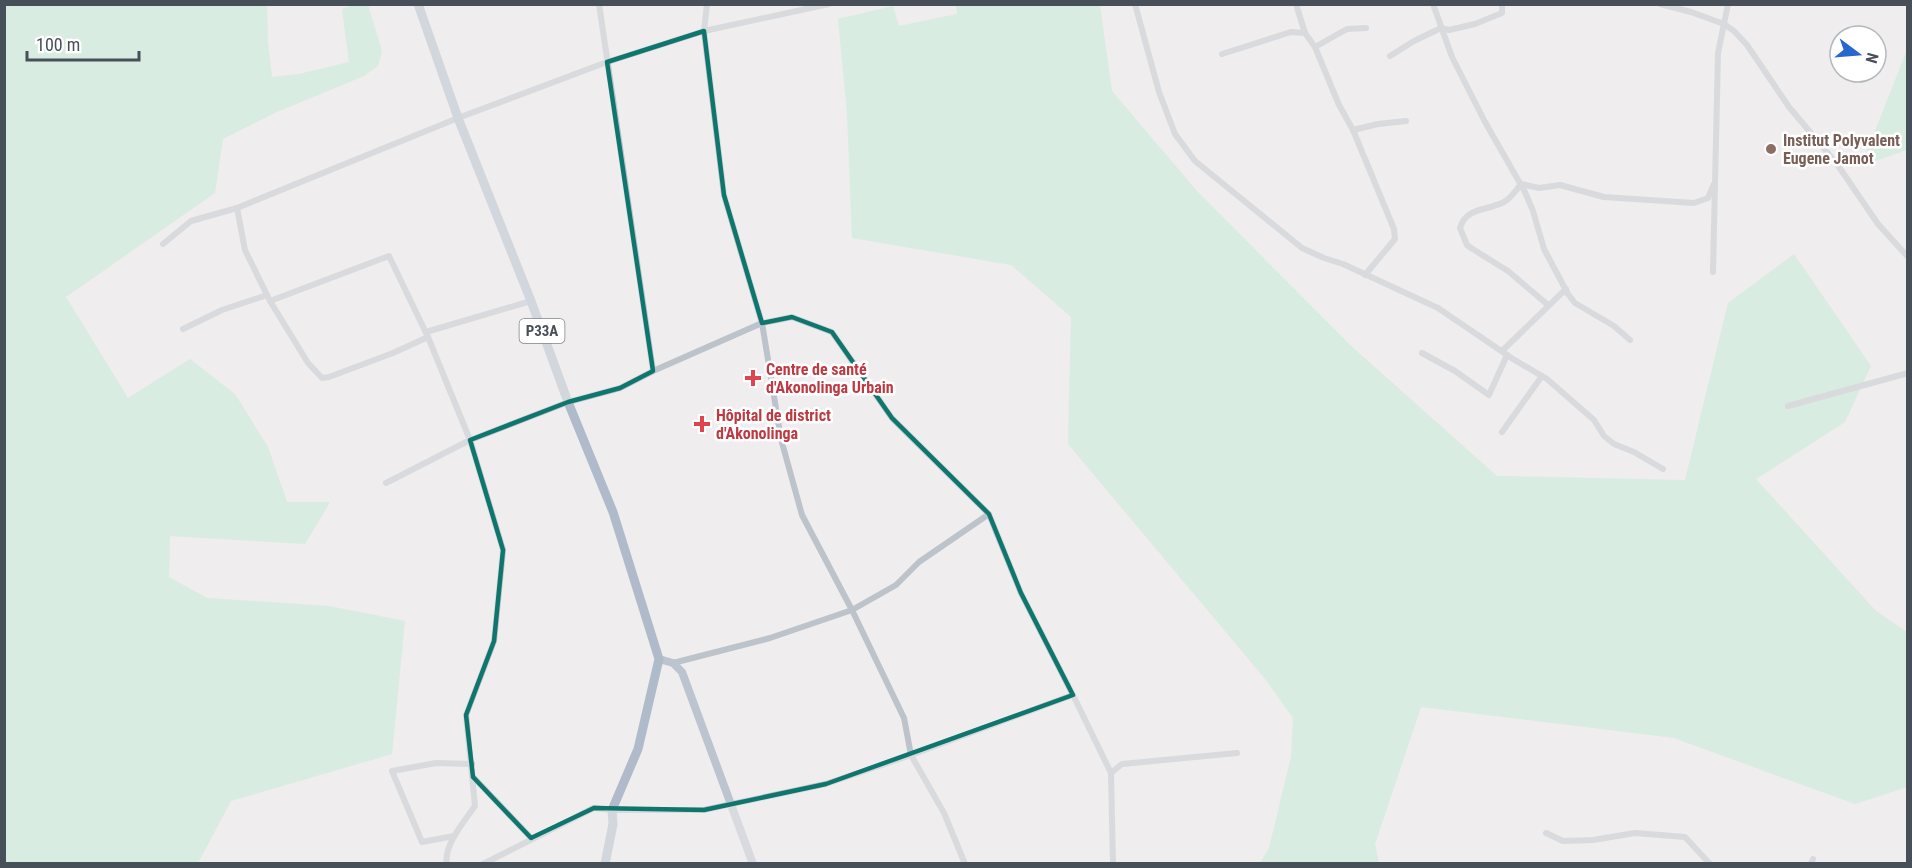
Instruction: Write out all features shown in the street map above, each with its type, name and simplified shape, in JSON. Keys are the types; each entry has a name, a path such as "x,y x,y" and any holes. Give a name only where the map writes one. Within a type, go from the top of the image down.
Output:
{"main road":[{"name":"P33A","path":"418,4 458,118 613,512 658,659 638,749 612,810 613,824 605,864"}],"street":[{"path":"599,4 653,372"},
{"path":"707,4 704,31 724,195 762,323 781,439 802,515 852,610 904,718 912,755 944,813 965,864"},
{"path":"163,244 191,221 237,208 458,118 607,62 704,31 830,4"},
{"path":"1135,4 1159,92 1175,134 1195,161 1302,248 1343,264 1438,308 1542,376 1594,420 1604,436 1614,444 1634,452 1663,469"},
{"path":"1296,4 1305,33 1315,47 1339,105 1353,130 1396,236 1365,275"},
{"path":"1433,4 1452,57 1485,122 1521,184 1533,212 1544,249 1566,289 1575,303 1614,326 1630,340"},
{"path":"1390,56 1441,28 1449,30 1475,24 1502,13 1502,4"},
{"path":"1660,4 1724,24 1734,31 1747,45 1789,107 1837,164 1878,224 1908,257"},
{"path":"1713,272 1718,53 1728,4"},
{"path":"1315,47 1347,29 1366,28"},
{"path":"1222,54 1291,32 1305,33"},
{"path":"1353,130 1406,121"},
{"path":"1521,184 1539,188 1560,185 1604,197 1694,203 1708,198 1714,184"},
{"path":"1521,184 1505,201 1468,214 1460,228 1471,248 1508,272 1548,305"},
{"path":"237,208 245,250 268,298 308,363 322,378 393,353 427,335 531,301"},
{"path":"183,328 222,310 268,298 389,256 427,335 470,440 503,550 494,641 466,715 476,806 454,836 446,859 447,864"},
{"path":"1422,353 1455,371 1489,395 1504,353 1566,289"},
{"path":"386,483 470,440 568,402 620,388 762,323 792,317 832,332 892,418 989,514 1021,593 1111,773 1113,864"},
{"path":"1788,406 1908,373"},
{"path":"1502,432 1542,376"},
{"path":"658,659 673,663 770,638 852,610 896,585 919,562 989,514"},
{"path":"673,663 682,672 753,864"},
{"path":"483,864 594,808 704,810 826,784 912,755 1073,695"},
{"path":"1111,773 1122,764 1237,753"},
{"path":"454,836 422,842 392,771 436,763 472,764"},
{"path":"473,777 531,838"},
{"path":"1546,833 1563,841 1593,840 1635,833 1685,837 1710,864"}],"highlighted area":[{"path":"704,31 724,195 762,323 792,317 832,332 892,418 989,514 1021,593 1073,695 826,784 704,810 594,808 531,838 473,777 466,715 494,641 503,550 470,440 568,402 620,388 653,371 607,62"}],"green space":[{"path":"5,4 267,5 272,77 299,74 349,62 342,9 353,5 368,5 382,51 378,66 364,76 277,112 223,139 215,193 66,297 128,398 190,359 235,394 268,447 287,502 330,502 305,544 170,536 169,577 207,598 329,606 405,621 392,754 231,801 198,863 5,863"},
{"path":"956,5 1100,5 1112,91 1197,191 1349,344 1497,476 1685,480 1728,303 1794,254 1871,366 1845,422 1756,479 1876,611 1907,632 1907,787 1855,804 1674,738 1421,707 1375,844 1379,863 1260,863 1269,848 1291,757 1293,718 1266,680 1068,444 1071,317 1011,265 852,238 847,113 838,19 893,6 899,26 957,14"},
{"path":"1907,50 1907,150 1861,166"}],"place":[{"name":"Institut Polyvalent Eugene Jamot","path":"1771,149"},
{"name":"Centre de santé d'Akonolinga Urbain","path":"753,378"},
{"name":"Hôpital de district d'Akonolinga","path":"702,424"}]}
